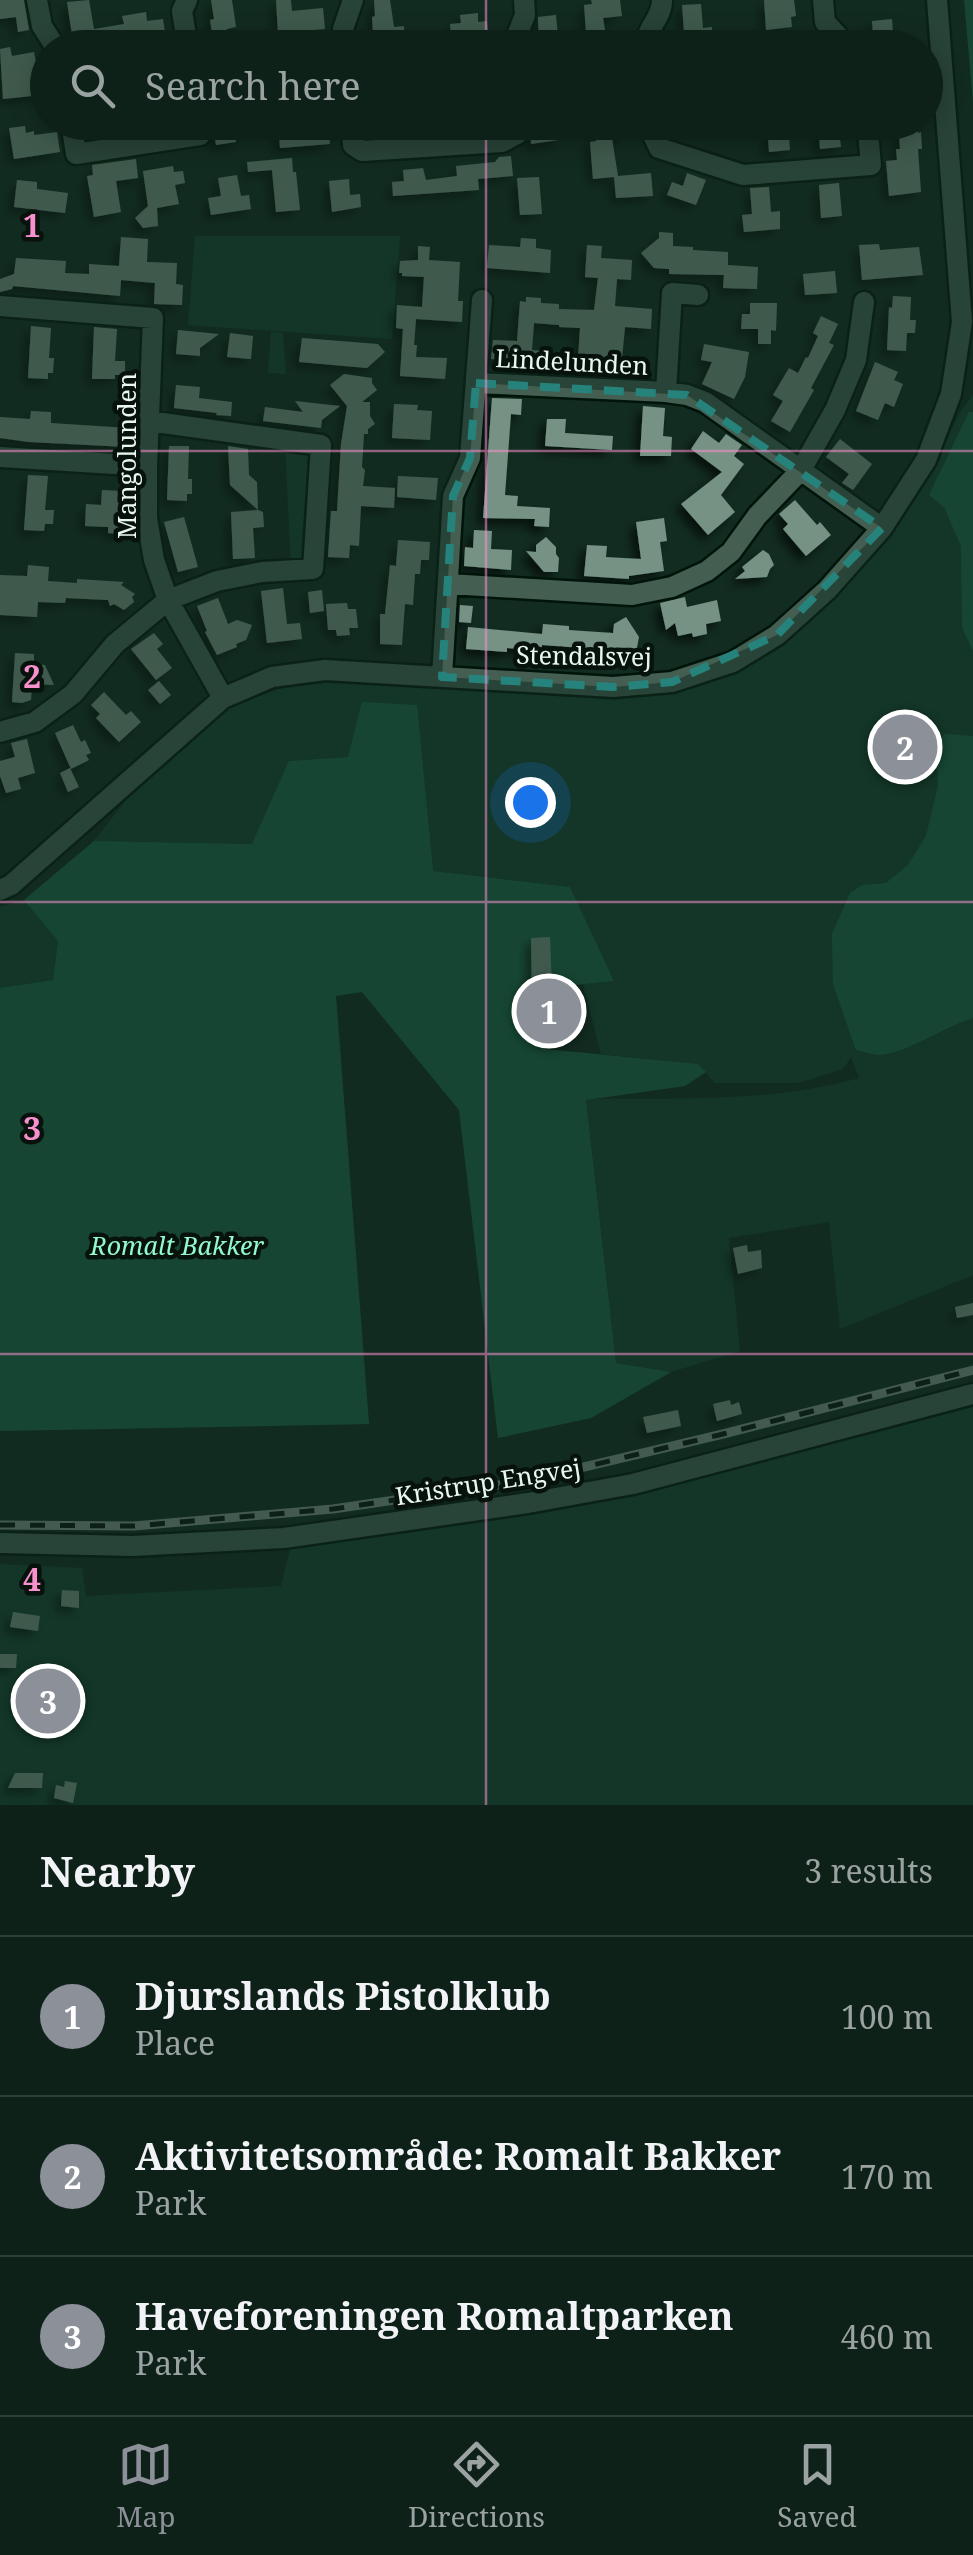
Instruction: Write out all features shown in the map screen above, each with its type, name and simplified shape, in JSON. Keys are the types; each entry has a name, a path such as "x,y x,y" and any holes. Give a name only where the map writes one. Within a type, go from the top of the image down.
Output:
{"street":[{"path":"38,0 45,30"},
{"path":"185,30 182,12 187,0"},
{"path":"343,30 354,0"},
{"path":"519,30 525,15 524,0"},
{"path":"650,30 662,8 662,0"},
{"path":"823,0 825,22 832,30"},
{"name":"Stendalsvej","path":"937,0 939,30"},
{"name":"Stendalsvej","path":"0,890 11,885 223,698 272,677 325,670 613,687 672,682 732,662 777,636 827,590 882,528 926,460 951,394 962,322 943,77"},
{"path":"73,140 76,154 167,140"},
{"path":"353,140 362,151 506,140"},
{"path":"655,140 659,148 743,174 871,164 869,140"},
{"name":"Lindelunden","path":"666,392 672,293 698,295"},
{"name":"Lindelunden","path":"442,677 453,496 470,458 482,300"},
{"path":"449,584 632,594 672,587 707,571 731,552 756,516 801,470 835,410 856,360 864,302"},
{"name":"Mangolunden","path":"0,306 153,318 147,518 154,560 168,600 223,698"},
{"name":"Lindelunden","path":"476,383 687,395 705,402 882,528"},
{"path":"0,732 35,722 73,694 115,644 168,600 217,581 262,572 313,569 322,445 148,420"},
{"path":"0,457 147,466"},
{"name":"Kristrup Engvej","path":"0,1543 132,1546 284,1538 528,1504 633,1484 973,1394"}],"highlighted area":[{"path":"476,383 687,395 882,528 777,635 672,682 613,687 442,677 453,496 470,458"}],"green space":[{"path":"964,0 973,0 973,102"},
{"path":"195,236 400,236 392,339 188,325"},
{"path":"271,332 283,333 286,374 268,373"},
{"path":"973,395 973,1275 840,1329 829,1222 729,1238 740,1351 671,1372 616,1363 586,1099 792,1092 859,1078 851,1057 843,1069 798,1083 715,1083 698,1064 601,1054 583,984 614,981 570,887 433,871 348,757 290,761 252,844 94,841 141,781 213,717 287,686 362,680 615,697 698,684 757,661 806,625 866,560 921,489"},
{"path":"969,412 973,412 973,651 962,627 961,546 944,507 929,495"},
{"path":"285,445 311,449 307,560 291,564"},
{"name":"Romalt Bakker","path":"362,702 417,705 433,871 570,887 614,981 546,988 545,1049 698,1064 706,1072 685,1086 586,1100 616,1363 671,1372 591,1418 498,1438 459,1110 362,992 336,996 369,1424 0,1431 0,988 53,980 58,941 24,900 94,841 252,844 289,761 348,757"},
{"path":"945,734 973,736 973,1018 891,1053 877,1055 856,1050 833,984 832,934 850,893 862,885 886,883 908,865 926,836 938,786 937,741"},
{"path":"24,900 58,941 53,980 0,988 0,907"},
{"path":"973,1403 973,1805 0,1805 0,1564 82,1568 86,1596 281,1586 291,1545"}],"building":[{"path":"0,0 24,0 29,30 18,32 16,17 0,19"},
{"path":"89,0 94,29 124,24 122,16 146,12 147,21 163,19 165,30 71,30 67,2"},
{"path":"211,0 232,0 236,27 212,30 210,20 214,19"},
{"path":"276,0 291,0 292,11 323,8 325,29 278,30"},
{"path":"374,0 390,0 394,27 404,26 404,30 373,30"},
{"path":"591,0 620,0 622,16 603,18 605,30 586,30 584,5 592,4"},
{"path":"764,0 794,0 796,16 791,17 792,27 766,30"},
{"path":"701,4 703,28 712,30 684,30 682,5"},
{"path":"478,13 478,22 487,21 488,30 450,30 450,24 461,23 460,15"},
{"path":"556,15 557,30 538,30 538,17"},
{"path":"892,19 893,30 873,30 872,21"},
{"path":"10,47 12,56 30,53 30,96 3,99 0,49"},
{"path":"25,126 30,140 58,140 60,152 14,159 9,128"},
{"path":"215,140 236,140 236,142 216,145"},
{"path":"279,140 330,140 330,144 280,148"},
{"path":"612,140 618,176 651,173 653,196 616,198 614,177 593,179 590,142"},
{"path":"768,140 789,140 790,150 769,152"},
{"path":"819,140 840,140 841,147 820,149"},
{"path":"899,140 921,140 922,149 918,149 921,192 889,196 886,161 897,160 896,149 900,149"},
{"path":"511,156 513,176 478,179 479,190 393,196 392,182 404,181 403,170 423,168 426,180 457,176 456,166 495,162 499,157"},
{"path":"292,158 300,210 276,212 272,170 248,172 247,162"},
{"path":"136,159 138,178 116,181 121,212 94,217 87,176 93,175 92,165"},
{"path":"173,166 174,172 183,171 185,183 175,185 179,204 157,208 158,226 143,228 135,218 148,206 143,171"},
{"path":"687,173 706,180 696,205 667,195 672,182 683,186"},
{"path":"237,175 241,196 249,195 251,209 211,215 208,198 221,196 218,178"},
{"path":"539,177 542,214 520,215 517,178"},
{"path":"349,179 350,195 360,194 361,207 332,212 329,181"},
{"path":"17,180 37,182 37,189 68,193 65,213 14,207"},
{"path":"839,183 842,216 821,218 819,185"},
{"path":"769,187 771,212 780,211 780,229 744,232 742,215 752,214 750,188"},
{"path":"659,232 673,233 673,246 728,252 728,265 758,267 757,289 723,288 724,275 669,274 669,269 654,268 641,253 659,238"},
{"path":"121,237 148,239 147,262 177,263 176,284 183,285 182,305 154,304 155,283 121,280 120,296 13,286 0,292 0,279 14,274 16,258 66,261 65,273 89,274 89,264 119,266"},
{"path":"521,238 536,239 536,248 551,250 550,273 487,268 489,245 520,247"},
{"path":"879,244 880,250 919,247 923,275 862,280 859,245"},
{"path":"587,245 602,246 601,258 632,260 631,280 617,279 615,306 652,309 651,329 625,327 622,359 634,360 633,377 600,375 601,360 578,358 580,328 559,325 534,323 532,350 546,351 544,369 509,367 509,360 491,359 493,340 517,341 520,301 526,302 526,297 559,304 559,309 594,310 598,278 585,277"},
{"path":"418,246 430,247 429,260 460,262 458,301 463,301 462,322 416,319 416,357 447,358 445,379 400,376 403,329 396,328 397,305 422,307 424,277 402,276 400,261 418,260"},
{"path":"835,271 837,293 805,295 803,274"},
{"path":"893,296 911,297 910,320 916,320 915,333 907,333 906,351 887,350"},
{"path":"750,303 777,303 776,331 771,330 771,344 758,344 758,329 741,329 742,314 750,314"},
{"path":"821,316 838,324 829,343 834,345 790,432 771,421 783,401 773,395 789,368 798,373 808,358 818,336 813,333"},
{"path":"31,326 51,328 49,358 54,358 53,373 48,373 48,379 28,378"},
{"path":"94,327 117,329 115,361 125,361 125,375 92,379"},
{"path":"178,330 219,334 200,348 200,356 176,354"},
{"path":"230,333 253,336 251,359 227,357"},
{"path":"302,338 378,344 385,352 367,368 299,362"},
{"path":"704,344 749,352 745,377 734,399 702,384 712,362 701,360"},
{"path":"875,362 898,372 894,380 903,384 894,407 885,403 878,420 856,411"},
{"path":"344,374 372,378 377,390 362,402 370,402 370,416 375,424 364,434 363,486 395,488 394,508 361,506 359,546 350,545 349,558 328,557 331,511 337,511 347,406 330,385"},
{"path":"176,385 200,387 199,398 232,402 231,416 174,408"},
{"path":"492,398 522,399 521,415 511,414 505,495 518,496 517,506 550,508 549,527 534,526 535,519 483,518"},
{"path":"295,401 340,406 322,420 321,428 263,421 265,407 303,412"},
{"path":"394,404 418,405 417,410 432,411 430,440 392,438"},
{"path":"643,406 665,408 663,436 672,437 671,456 640,456"},
{"path":"31,411 51,412 51,423 128,428 127,447 0,438 0,417 30,419"},
{"path":"547,419 566,419 565,433 613,436 612,450 545,446"},
{"path":"703,431 719,443 726,434 742,445 734,456 744,464 721,495 735,512 708,535 681,504 722,472 691,449"},
{"path":"840,439 872,464 853,490 842,483 849,474 826,457"},
{"path":"169,446 189,446 188,479 192,479 192,494 187,494 187,501 167,500"},
{"path":"228,446 248,449 249,475 257,482 258,510 230,485"},
{"path":"28,475 48,476 45,510 54,510 53,524 45,524 44,531 24,530"},
{"path":"398,476 438,478 436,500 397,497"},
{"path":"102,490 123,491 122,506 130,507 129,535 108,533 108,527 85,526 86,504 101,505"},
{"path":"795,500 831,535 806,556 783,529 788,524 779,514"},
{"path":"231,512 263,512 264,527 253,528 255,558 233,559"},
{"path":"184,517 198,567 178,572 164,522"},
{"path":"664,518 667,541 660,542 664,571 629,579 584,576 587,545 607,546 606,557 641,559 636,522"},
{"path":"474,530 492,531 491,549 512,550 511,570 464,566 465,547 473,548"},
{"path":"546,537 556,547 558,572 544,572 526,551 536,552 536,545"},
{"path":"398,540 430,542 429,560 421,560 420,574 415,574 413,605 405,604 402,645 380,644 380,614 385,614 390,565 396,566"},
{"path":"763,550 774,565 767,577 735,579 745,571 742,567"},
{"path":"28,565 49,567 48,581 124,582 121,585 135,594 134,602 124,610 114,604 110,606 108,600 66,598 65,603 38,602 37,617 0,615 0,575 27,576"},
{"path":"283,588 287,624 300,623 302,639 267,643 261,591"},
{"path":"322,590 324,611 310,613 308,592"},
{"path":"685,597 687,607 717,600 721,621 706,624 707,634 693,637 692,633 678,636 675,623 666,630 660,603"},
{"path":"218,598 228,624 237,620 252,625 246,640 217,655 197,606"},
{"path":"347,603 348,609 356,609 358,628 349,628 350,635 337,636 336,630 328,630 326,604"},
{"path":"460,605 473,606 471,623 459,622"},
{"path":"626,617 639,637 636,653 623,651 613,657 594,653 595,649 542,645 542,651 466,649 468,627 542,634 543,624 613,633 614,624"},
{"path":"154,633 163,644 157,649 172,668 156,680 131,649"},
{"path":"15,653 34,654 34,664 45,665 54,685 32,684 31,700 22,703 12,702"},
{"path":"159,681 171,695 160,704 148,690"},
{"path":"104,692 126,715 131,711 141,722 119,742 96,718 100,714 91,705"},
{"path":"73,725 91,753 86,755 89,760 71,769 55,733"},
{"path":"27,739 35,773 18,778 21,789 6,793 0,761 15,757 11,743"},
{"path":"70,768 79,787 68,792 60,773"},
{"path":"550,937 552,991 556,991 557,1004 563,1003 563,1017 558,1021 536,1022 531,938"},
{"path":"747,1245 748,1252 761,1250 762,1268 738,1274 733,1248"},
{"path":"973,1303 973,1315 957,1318 955,1307"},
{"path":"730,1400 731,1405 739,1402 742,1414 717,1421 713,1404"},
{"path":"678,1410 681,1426 647,1433 643,1417"},
{"path":"62,1590 79,1591 79,1608 61,1606"},
{"path":"13,1612 40,1616 38,1631 10,1627"},
{"path":"0,1654 17,1654 16,1668 0,1668"},
{"path":"66,1692 82,1692 82,1705 65,1705"},
{"path":"15,1773 43,1773 42,1788 8,1788"},
{"path":"65,1781 77,1783 73,1803 54,1798 56,1785 64,1787"}],"railway":[{"path":"0,1525 134,1526 333,1509 525,1481 973,1370"}],"place":[{"name":"Aktivitetsområde: Romalt Bakker","path":"905,747"},
{"name":"Djurslands Pistolklub","path":"549,1011"},
{"name":"Haveforeningen Romaltparken","path":"48,1701"}]}
